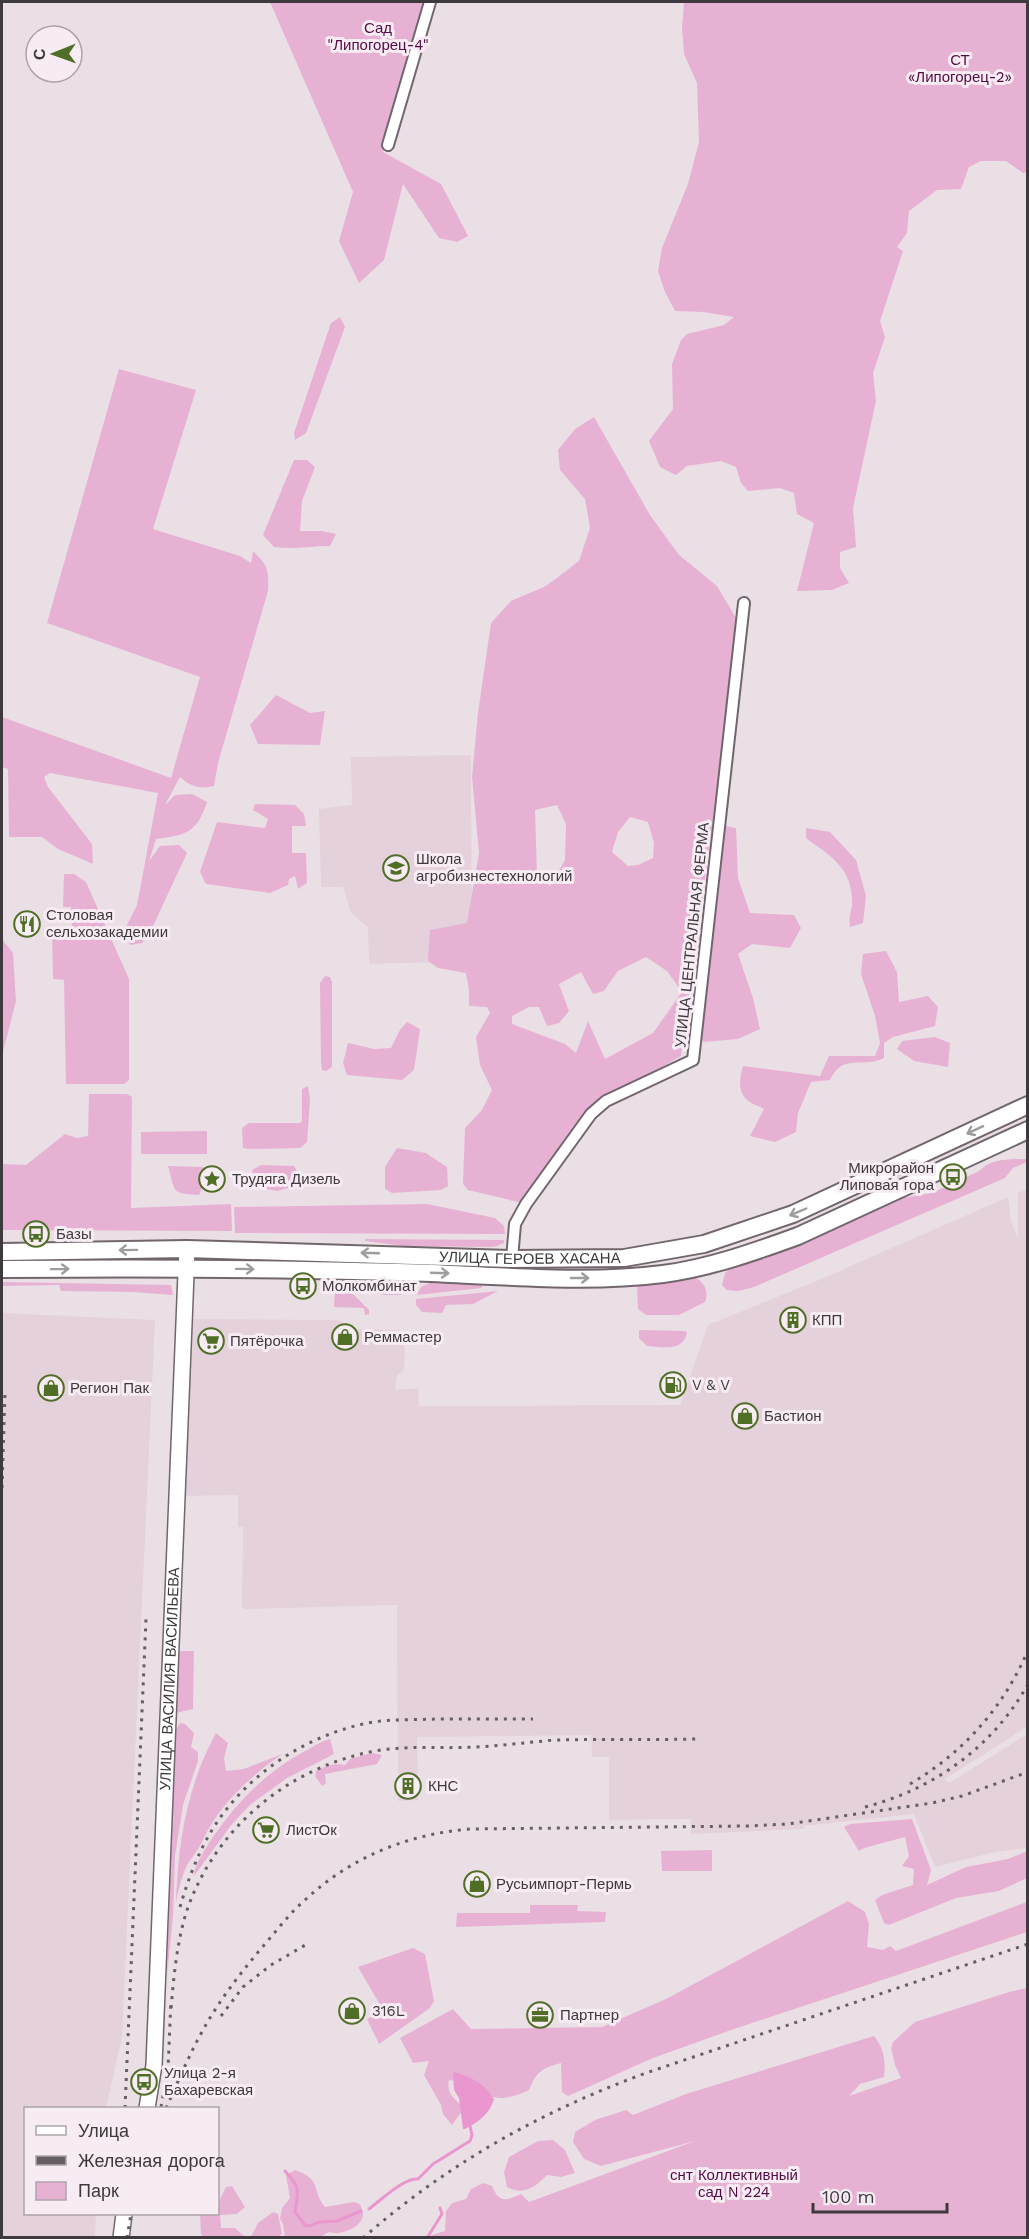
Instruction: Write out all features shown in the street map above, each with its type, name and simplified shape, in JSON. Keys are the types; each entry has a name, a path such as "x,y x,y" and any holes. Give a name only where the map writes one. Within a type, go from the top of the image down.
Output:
{"main road":[{"name":"УЛИЦА ГЕРОЕВ ХАСАНА","path":"2,1251 187,1249 512,1259 624,1258 704,1244 793,1214 1028,1105"},
{"name":"УЛИЦА ГЕРОЕВ ХАСАНА","path":"2,1269 186,1267 449,1274 522,1279 610,1278 663,1274 763,1249 798,1236 1028,1130"},
{"name":"УЛИЦА ВАСИЛИЯ ВАСИЛЬЕВА","path":"147,2107 152,2084 156,2027 187,1249"},
{"path":"121,2238 124,2215"}],"street":[{"path":"388,145 430,2"},
{"name":"УЛИЦА ЦЕНТРАЛЬНАЯ ФЕРМА","path":"512,1259 515,1224 526,1204 591,1114 614,1096 693,1060 744,603"}],"shaded area":[{"name":"Школа агробизнестехнологий","path":"471,755 472,961 369,964 368,927 351,913 343,887 321,887 319,809 352,805 351,757"},
{"path":"1027,1189 1027,1727 945,1779 949,1783 1027,1734 1027,1847 1025,1848 990,1853 935,1867 914,1814 804,1826 804,1829 691,1834 691,1819 609,1820 609,1757 592,1757 591,1735 417,1737 418,1800 398,1801 397,1605 245,1609 242,1606 243,1527 238,1527 238,1495 183,1496 193,1319 337,1320 356,1329 400,1330 405,1349 404,1369 397,1376 395,1390 418,1388 419,1406 680,1405 708,1325 819,1280 1008,1197 1011,1221 1018,1238 1018,1193"},
{"path":"2,1313 155,1320 122,2037 106,2107 24,2107 24,2215 96,2215 95,2237 2,2237"},
{"path":"455,2072 477,2082 494,2099 490,2109 483,2117 465,2129 463,2129 459,2098 454,2090 453,2074"}],"green space":[{"name":"Сад \"Липогорец-4\"","path":"270,2 424,2 383,152 441,184 468,236 457,242 439,238 403,184 384,260 359,283 339,241 353,192"},
{"name":"СТ «Липогорец-2»","path":"684,2 1027,2 1027,172 1023,173 1006,161 981,161 969,167 961,189 937,190 909,211 907,233 897,247 903,251 880,321 885,337 873,373 876,401 853,508 856,547 840,552 840,568 849,583 832,590 797,591 814,523 797,514 794,493 780,488 748,491 741,483 736,467 721,461 687,466 676,475 660,467 649,441 673,409 672,364 681,340 687,334 724,325 734,317 703,312 675,311 658,271 662,248 688,184 699,142 697,83 684,54 682,28"},
{"path":"340,317 345,327 306,433 295,440 294,433 331,323"},
{"path":"119,369 196,390 153,529 240,556 251,563 253,551 265,564 268,578 268,591 218,763 214,786 196,786 180,777 165,805 175,795 192,794 207,802 199,820 189,831 156,839 149,861 160,846 179,845 187,853 154,924 142,943 130,945 123,933 137,905 158,793 50,773 44,777 48,787 92,844 93,864 58,849 42,837 9,837 8,769 2,767 2,717 171,778 200,677 47,623"},
{"path":"594,417 650,515 679,555 717,586 736,618 729,702 681,1056 631,1085 591,1113 522,1203 468,1190 463,1184 465,1128 482,1110 492,1090 480,1065 476,1037 490,1013 487,1007 469,1006 466,973 438,968 428,961 430,930 467,923 479,853 472,777 478,713 491,623 511,601 546,586 579,561 590,528 585,499 560,470 558,450 575,429","holes":["557,805 566,824 565,860 550,886 537,876 535,810","630,817 648,822 654,843 653,858 638,865 628,866 612,852 618,832","646,957 667,971 682,992 653,1033 605,1059 588,1021 576,1053 565,1044 512,1024 512,1016 529,1007 539,1007 547,1026 559,1023 569,1011 559,984 581,972 593,994 604,991 618,971"]},
{"path":"294,460 307,460 315,467 302,501 300,531 322,531 336,534 330,546 274,547 263,535"},
{"path":"276,695 310,713 325,711 320,745 258,744 250,725"},
{"path":"255,804 295,805 304,814 306,826 292,826 292,853 306,853 307,883 298,889 295,876 289,879 288,885 270,893 206,884 200,872 217,822 265,828 268,819 253,810"},
{"path":"726,826 736,828 738,878 750,913 794,915 801,928 790,948 752,944 738,954 753,998 760,1029 738,1039 703,1042 699,1033 721,829"},
{"path":"806,828 830,832 856,860 866,896 863,923 850,927 852,899 848,878 837,863 806,838"},
{"path":"64,874 74,874 86,882 129,979 129,1080 124,1084 66,1084 64,980 53,979 52,932 72,931 71,907 63,907"},
{"path":"2,939 13,953 16,1001 2,1056"},
{"path":"886,951 897,972 899,1002 928,996 938,1007 935,1026 893,1037 884,1043 884,1058 847,1064 835,1071 830,1080 811,1082 798,1113 796,1132 775,1142 750,1136 764,1109 746,1099 741,1091 743,1066 820,1076 829,1056 875,1056 880,1043 875,1016 861,974 863,954"},
{"path":"325,976 330,977 332,982 332,1067 326,1071 322,1070 321,1062 320,983"},
{"path":"407,1022 420,1029 414,1070 402,1080 347,1075 343,1063 348,1043 374,1049 391,1048"},
{"path":"935,1037 950,1043 948,1067 914,1061 897,1049 902,1041"},
{"path":"308,1086 310,1100 307,1142 300,1148 243,1148 242,1128 249,1123 300,1123 302,1121 302,1089"},
{"path":"89,1094 127,1094 132,1097 131,1208 231,1204 232,1231 2,1230 2,1164 26,1165 65,1134 77,1138 88,1136"},
{"path":"207,1131 207,1154 141,1154 141,1132"},
{"path":"397,1148 426,1153 447,1167 448,1186 441,1190 392,1193 385,1189 385,1167"},
{"path":"1027,1159 1027,1162 1013,1168 1005,1178 754,1287 738,1291 727,1290 722,1285 725,1273 731,1268 815,1236 897,1199 932,1193 995,1161"},
{"path":"261,1165 294,1166 299,1175 296,1186 277,1191 256,1187 252,1170"},
{"path":"168,1166 203,1167 204,1183 199,1195 176,1190"},
{"path":"427,1204 495,1218 504,1226 505,1234 235,1233 234,1207"},
{"path":"365,1239 504,1240 504,1243 494,1247 404,1246 365,1241"},
{"path":"696,1278 705,1288 707,1295 705,1302 679,1315 646,1315 638,1309 637,1286"},
{"path":"365,1281 394,1283 400,1289 401,1295 384,1295 341,1284"},
{"path":"2,1282 171,1285 173,1295 61,1291 59,1285 2,1286"},
{"path":"430,1283 482,1284 482,1288 417,1295 421,1287"},
{"path":"335,1286 347,1288 369,1310 369,1314 365,1315 364,1308 334,1307"},
{"path":"498,1291 473,1304 446,1305 442,1313 422,1312 416,1305 416,1299"},
{"path":"639,1330 687,1332 682,1343 672,1347 659,1347 647,1346 639,1338"},
{"path":"194,1651 193,1709 176,1713 174,1707 177,1653"},
{"path":"180,1723 185,1724 194,1733 191,1747 198,1752 198,1761 183,1805 175,1856 173,1916 167,1976 174,1733"},
{"path":"216,1733 228,1743 224,1758 226,1771 244,1769 282,1754 248,1781 219,1814 187,1866 176,1902 179,1858 186,1815 198,1773"},
{"path":"330,1739 334,1754 287,1778 250,1805 232,1824 194,1876 197,1864 209,1843 251,1791 276,1769"},
{"path":"372,1753 382,1755 377,1764 325,1774 326,1783 322,1786 315,1776 316,1771 323,1768 345,1765 350,1759"},
{"path":"912,1819 931,1870 927,1885 966,1867 1008,1859 1027,1851 1027,1878 999,1891 956,1898 889,1925 884,1923 875,1900 882,1895 913,1885 914,1869 902,1866 909,1856 905,1837 859,1851 844,1827 850,1824"},
{"path":"712,1850 712,1871 662,1871 661,1851"},
{"path":"848,1901 865,1912 869,1924 867,1947 883,1950 890,1946 896,1951 1027,1902 1027,1932 734,2029 653,2058 568,2096 562,2092 561,2063 540,2072 529,2090 503,2098 486,2094 461,2082 449,2080 448,2085 452,2096 465,2107 452,2125 443,2114 441,2105 424,2075 429,2061 413,2063 400,2038 453,2009 471,2029 602,2027 666,1999"},
{"path":"530,1905 578,1905 577,1911 606,1912 605,1922 456,1927 457,1913 530,1913"},
{"path":"413,1948 425,1954 434,2001 430,2008 379,2044 367,2019 383,2010 358,1967"},
{"name":"снт Коллективный сад N 224","path":"1027,1988 1027,2237 426,2237 445,2231 446,2211 452,2203 466,2199 471,2189 483,2183 492,2186 500,2198 507,2199 521,2194 529,2202 695,2141 601,2166 584,2159 573,2142 575,2132 595,2120 626,2110 633,2115 686,2094 874,2036 883,2055 884,2077 860,2084 849,2096 901,2078 891,2048 893,2042 915,2022"},
{"path":"553,2140 565,2150 575,2173 561,2177 547,2175 529,2189 518,2191 507,2187 504,2172 509,2157 538,2141"},
{"path":"295,2170 310,2178 325,2207 354,2202 360,2204 363,2214 359,2223 350,2230 339,2233 329,2232 320,2237 285,2237 280,2219 282,2208 290,2198 286,2175"},
{"path":"232,2186 245,2207 237,2214 220,2215 221,2228 235,2228 245,2237 205,2237 201,2234 200,2215 219,2215 219,2201 226,2187"},
{"path":"273,2212 278,2214 282,2234 277,2237 251,2237 258,2223"}],"waterway":[{"path":"369,2209 400,2185 418,2179 433,2164 470,2141 472,2135 470,2126"},
{"path":"285,2171 296,2186 295,2212 305,2225 337,2221 361,2211"},
{"path":"427,2238 442,2214 440,2208"}],"railway":[{"path":"2,1488 5,1392"},
{"path":"125,2107 146,1619"},
{"path":"910,1784 947,1758 980,1727 1007,1691 1028,1650"},
{"path":"865,1807 915,1789 938,1777 959,1762 997,1727 1014,1707 1028,1684"},
{"path":"180,1907 200,1853 223,1814 258,1776 301,1747 324,1736 373,1722 533,1719"},
{"path":"171,2008 181,1934 187,1910 200,1880 217,1852 237,1827 285,1786 313,1771 343,1759 400,1748 462,1748 556,1740 696,1739"},
{"path":"166,2107 193,2049 210,2019 256,1954 294,1910 323,1885 341,1871 382,1850 425,1836 470,1829 788,1824 932,1803 962,1796 1028,1772"},
{"path":"221,2016 243,1987 271,1965 307,1944"},
{"path":"363,2238 395,2211 462,2163 533,2122 570,2104 646,2073 1028,1944"},
{"path":"161,2107 168,2069 171,2000"},
{"path":"127,2238 131,2215"}],"place":[{"name":"Школа агробизнестехнологий","path":"396,868"},
{"name":"Столовая сельхозакадемии","path":"27,924"},
{"name":"Микрорайон Липовая гора","path":"953,1177"},
{"name":"Трудяга Дизель","path":"212,1179"},
{"name":"Базы","path":"36,1234"},
{"name":"Молкомбинат","path":"303,1286"},
{"name":"КПП","path":"793,1320"},
{"name":"Реммастер","path":"345,1337"},
{"name":"Пятёрочка","path":"211,1341"},
{"name":"V & V","path":"673,1385"},
{"name":"Регион Пак","path":"51,1388"},
{"name":"Бастион","path":"745,1416"},
{"name":"КНС","path":"408,1786"},
{"name":"ЛистОк","path":"266,1830"},
{"name":"Русьимпорт-Пермь","path":"477,1884"},
{"name":"316L","path":"352,2011"},
{"name":"Партнер","path":"540,2015"},
{"name":"Улица 2-я Бахаревская","path":"144,2082"}]}
